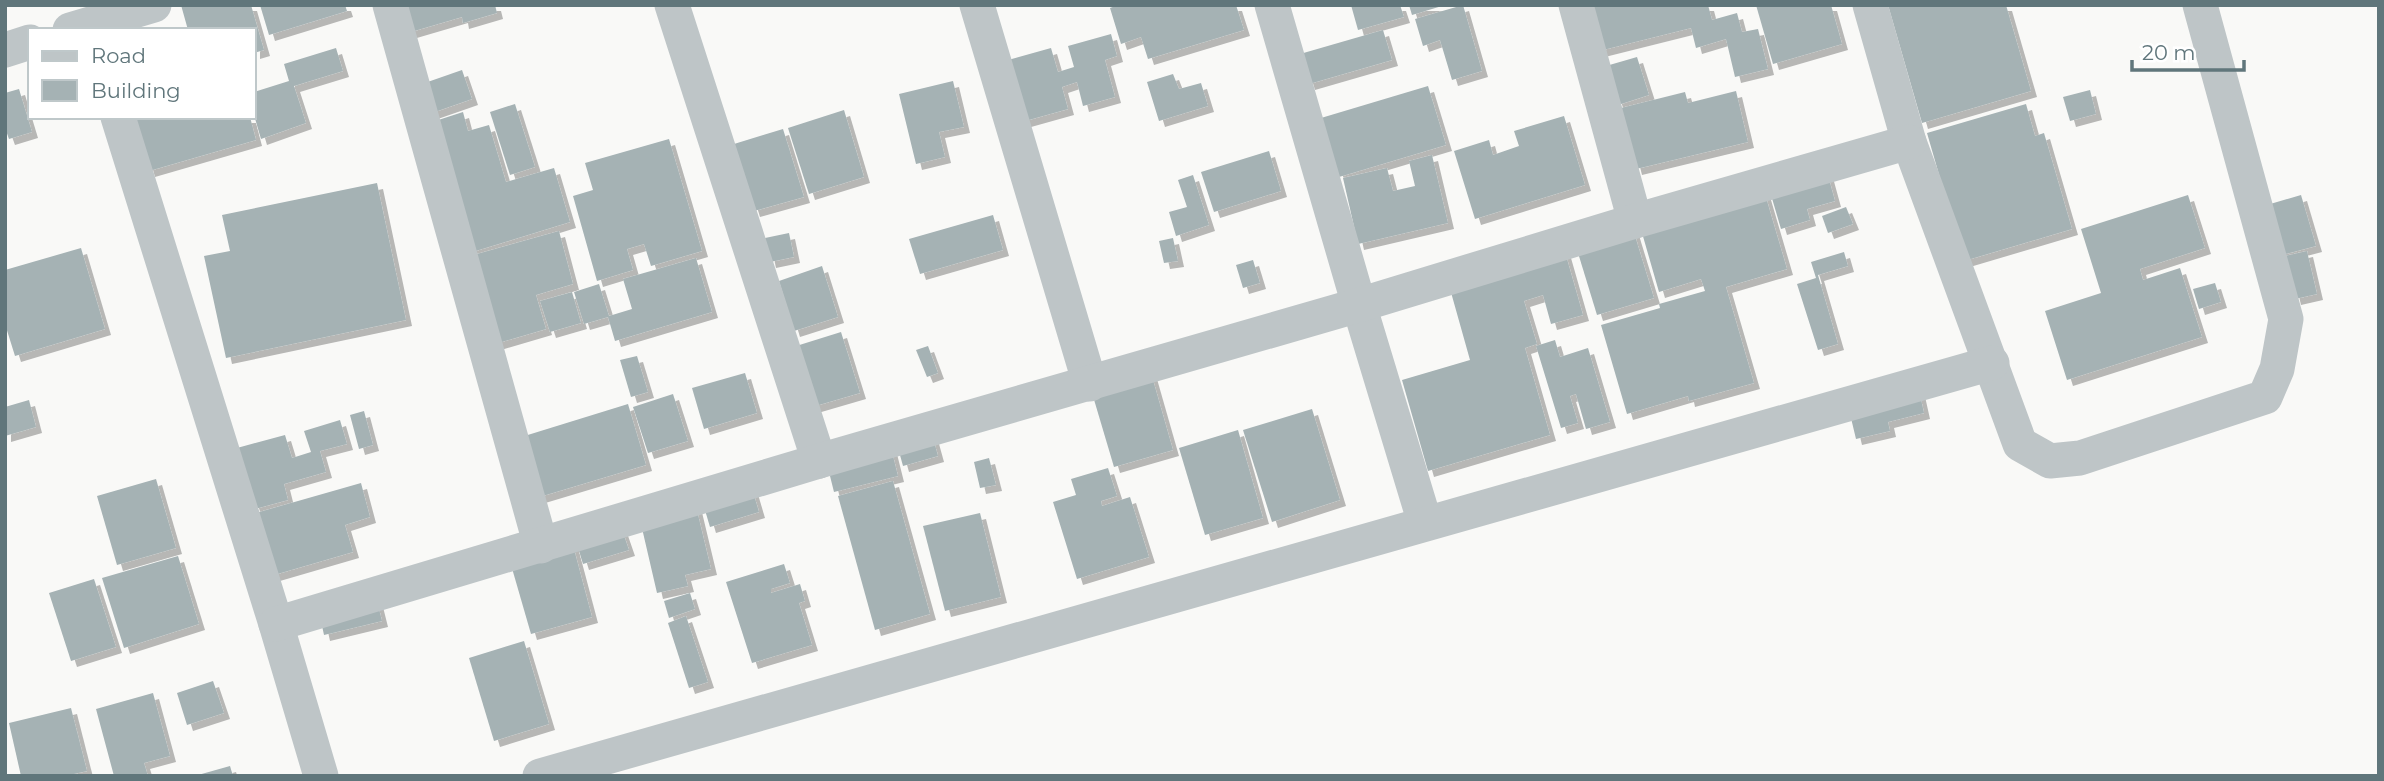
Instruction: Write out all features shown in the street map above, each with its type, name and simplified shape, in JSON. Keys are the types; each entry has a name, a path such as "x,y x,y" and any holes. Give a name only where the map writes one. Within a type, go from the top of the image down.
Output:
{"street":[{"path":"83,22 153,5"},
{"path":"390,5 541,546"},
{"path":"672,5 819,461"},
{"path":"977,5 1090,384"},
{"path":"1272,5 1425,523"},
{"path":"1576,5 1635,221"},
{"path":"1870,5 1909,142 2020,444 2050,461 2080,458 2265,397 2277,369 2286,319 2200,5"},
{"path":"5,50 28,43"},
{"path":"119,119 321,776"},
{"path":"276,624 819,461 1090,384 1909,142"},
{"path":"540,776 1992,363"}],"building":[{"path":"181,5 251,5 264,50 256,52 256,28 187,28"},
{"path":"260,5 345,5 347,11 269,35"},
{"path":"395,5 495,5 497,13 463,23 462,17 404,34"},
{"path":"1118,5 1236,5 1244,30 1148,59 1141,37 1121,44 1110,8"},
{"path":"1351,5 1400,5 1404,17 1358,30"},
{"path":"1409,5 1442,5 1442,6 1412,15"},
{"path":"1463,5 1482,71 1452,80 1440,40 1423,46 1415,19"},
{"path":"1587,5 1708,5 1712,20 1737,13 1742,32 1758,29 1768,69 1735,77 1726,39 1696,48 1691,28 1599,51"},
{"path":"1756,5 1831,5 1842,44 1773,64"},
{"path":"1888,5 2006,5 2031,91 1922,123"},
{"path":"1383,30 1392,60 1309,84 1300,54"},
{"path":"1111,34 1117,56 1105,60 1115,97 1083,106 1077,82 1062,87 1068,109 1018,123 1001,62 1051,48 1058,72 1074,67 1068,46"},
{"path":"336,48 343,71 294,86 306,123 261,139 255,119 256,91 289,81 284,64"},
{"path":"1637,57 1649,95 1618,105 1606,66"},
{"path":"462,70 472,99 429,114 419,85"},
{"path":"1173,74 1179,89 1201,83 1208,106 1159,121 1147,82"},
{"path":"953,81 964,127 939,132 945,157 916,164 899,94"},
{"path":"1428,86 1446,145 1339,177 1321,118"},
{"path":"19,89 32,132 9,139 5,128 5,93"},
{"path":"2090,90 2096,114 2070,121 2063,97"},
{"path":"1736,91 1748,142 1636,169 1621,108 1685,92 1688,103"},
{"path":"515,104 535,167 510,175 490,112"},
{"path":"2026,104 2035,136 2044,133 2072,229 1964,261 1927,133"},
{"path":"844,110 864,177 809,194 788,128"},
{"path":"463,112 468,131 489,125 506,182 554,168 570,222 469,253 429,123"},
{"path":"1564,116 1585,185 1475,219 1454,151 1489,140 1493,155 1519,146 1514,131"},
{"path":"135,119 251,119 256,140 149,171"},
{"path":"783,129 804,197 754,211 734,144"},
{"path":"669,139 702,251 651,266 644,244 627,249 633,270 597,281 573,196 593,190 585,163"},
{"path":"1269,151 1281,191 1214,212 1201,172"},
{"path":"1432,155 1448,223 1358,244 1343,178 1387,168 1393,191 1415,186 1409,161"},
{"path":"1824,161 1835,201 1807,209 1810,220 1781,229 1766,178"},
{"path":"1193,175 1209,225 1176,236 1169,212 1187,207 1178,180"},
{"path":"1760,177 1787,269 1726,287 1754,383 1689,401 1688,396 1627,414 1601,325 1660,308 1659,304 1705,291 1701,279 1659,292 1636,212"},
{"path":"377,183 406,320 226,358 204,256 230,251 222,215"},
{"path":"2188,195 2205,248 2140,269 2143,280 2180,268 2202,337 2067,380 2045,311 2101,293 2081,229"},
{"path":"2301,195 2316,246 2274,257 2260,207"},
{"path":"1846,207 1853,224 1828,233 1822,216"},
{"path":"1628,213 1654,298 1597,315 1571,230"},
{"path":"993,215 1003,250 920,274 909,239"},
{"path":"559,231 573,284 536,295 546,329 495,344 470,256"},
{"path":"789,233 794,257 770,262 765,238"},
{"path":"1173,238 1178,261 1164,263 1159,241"},
{"path":"1561,238 1583,315 1551,324 1543,295 1524,301 1537,344 1525,348 1550,435 1428,471 1402,380 1470,360 1445,271"},
{"path":"81,248 105,329 15,356 5,324 5,270"},
{"path":"2307,251 2317,294 2295,299 2285,256"},
{"path":"1844,252 1848,266 1818,275 1838,344 1818,350 1797,284 1816,278 1811,262"},
{"path":"696,258 712,312 615,341 608,317 584,324 574,292 599,284 609,316 632,309 623,279"},
{"path":"1253,260 1260,283 1243,288 1236,265"},
{"path":"822,266 838,317 794,331 779,281"},
{"path":"2215,283 2221,302 2199,309 2193,289"},
{"path":"572,292 581,323 550,332 540,301"},
{"path":"841,332 860,393 812,407 793,347"},
{"path":"1555,340 1560,357 1588,348 1610,422 1586,429 1576,394 1570,396 1578,423 1561,428 1536,346"},
{"path":"928,346 938,373 927,377 916,350"},
{"path":"637,356 648,392 631,397 620,360"},
{"path":"1147,359 1173,450 1114,467 1087,376"},
{"path":"745,373 757,413 704,429 692,388"},
{"path":"1916,377 1924,413 1888,422 1890,431 1856,439 1845,393"},
{"path":"673,394 688,441 648,453 633,407"},
{"path":"29,400 36,427 5,436 5,407"},
{"path":"628,404 646,465 536,498 518,438"},
{"path":"1312,409 1340,500 1272,522 1243,430"},
{"path":"364,411 373,445 359,449 350,415"},
{"path":"340,420 347,444 320,451 326,472 284,484 288,500 255,509 237,448 285,435 292,458 311,452 304,431"},
{"path":"930,427 938,456 903,466 895,437"},
{"path":"1238,430 1263,518 1205,535 1179,448"},
{"path":"888,436 898,476 834,492 824,452"},
{"path":"989,458 996,485 980,488 974,462"},
{"path":"1108,468 1117,496 1101,501 1102,506 1130,497 1149,557 1077,579 1053,502 1076,495 1071,479"},
{"path":"156,479 176,548 117,565 97,496"},
{"path":"893,481 930,614 875,630 838,496"},
{"path":"361,483 370,517 345,525 353,552 274,575 256,513"},
{"path":"751,485 759,512 710,527 702,500"},
{"path":"694,498 711,569 685,575 688,586 657,593 638,511"},
{"path":"980,513 1001,597 945,611 923,526"},
{"path":"620,524 629,550 583,564 575,538"},
{"path":"570,534 592,617 531,634 507,551"},
{"path":"178,556 199,624 124,648 102,578"},
{"path":"784,564 790,583 771,589 771,593 800,584 805,601 799,603 812,645 752,663 726,582"},
{"path":"94,579 116,647 71,661 49,593"},
{"path":"374,589 382,621 324,635 317,603"},
{"path":"690,593 695,609 669,618 664,601"},
{"path":"686,616 708,682 689,688 668,623"},
{"path":"524,641 549,724 494,741 469,658"},
{"path":"213,681 224,713 187,725 177,693"},
{"path":"153,693 170,756 144,763 148,776 114,776 96,709"},
{"path":"71,708 87,771 65,776 21,776 9,723"},
{"path":"230,766 233,776 198,775"}]}
